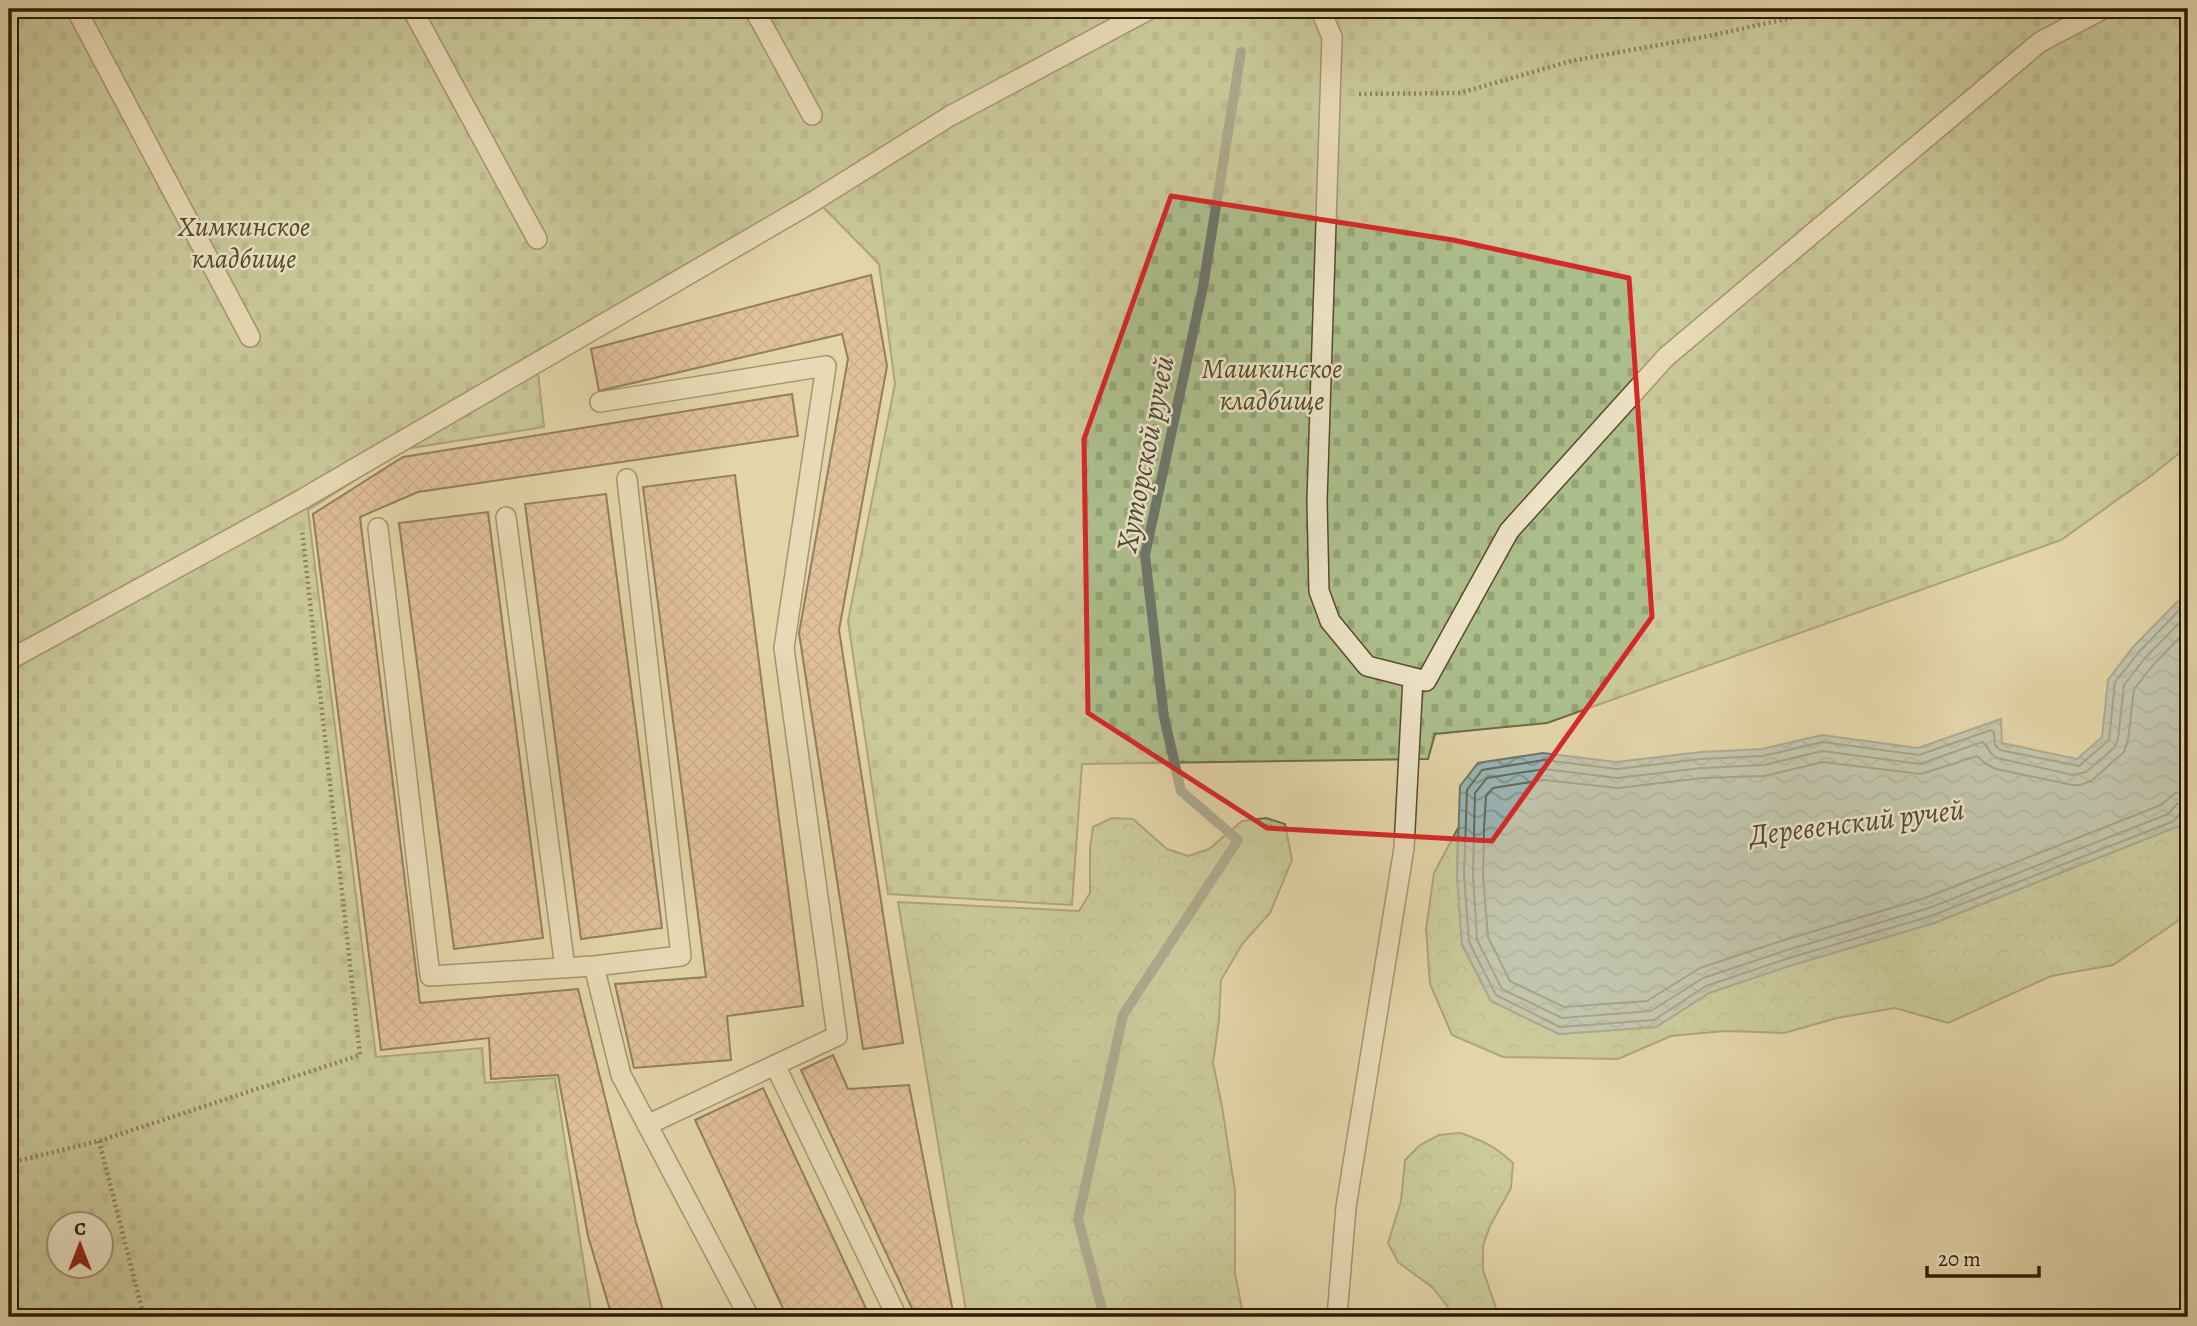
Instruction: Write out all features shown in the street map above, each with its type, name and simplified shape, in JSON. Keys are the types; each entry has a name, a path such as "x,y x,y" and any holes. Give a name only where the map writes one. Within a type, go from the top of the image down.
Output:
{"lane":[{"path":"76,9 250,337"},
{"path":"412,9 537,239"},
{"path":"754,9 812,115"},
{"path":"9,660 299,501 806,206 950,116 1150,9"},
{"path":"1320,9 1332,37 1317,501 1319,591 1330,621 1367,666 1426,681 1509,531 1666,357 2040,42 2103,9"},
{"path":"600,402 826,366 783,648 837,1036 647,1125"},
{"path":"378,528 430,976 594,966 681,956 627,479"},
{"path":"506,517 565,968"},
{"path":"1337,1317 1346,1207 1404,848 1413,677"},
{"path":"594,966 621,1074 748,1317"},
{"path":"775,1065 897,1317"}],"path":[{"path":"1330,95 1460,93 1571,61 1714,35 1831,9"},
{"path":"9,1163 99,1141 360,1055 299,501"},
{"path":"99,1141 144,1317"}],"highlighted area":[{"path":"1171,196 1453,240 1629,278 1652,617 1492,841 1267,828 1088,713 1084,439"}],"green space":[{"name":"Машкинское кладбище","path":"9,9 2188,9 2188,446 2152,475 2061,540 1547,723 1435,734 1428,759 1082,764 1072,905 888,894 848,621 895,384 879,264 822,206 538,373 544,427 405,449 308,510 376,1057 482,1048 485,1083 555,1078 592,1317 9,1317"},
{"path":"2188,813 2188,914 2113,965 2051,976 1948,1023 1895,1008 1837,1018 1784,1033 1725,1031 1671,1036 1618,1059 1503,1057 1452,1035 1430,984 1426,929 1434,873 1458,828 1457,875 1462,945 1491,1001 1559,1034 1656,1027 1709,993 1934,923 2179,826"},
{"path":"1112,818 1133,819 1167,849 1188,856 1209,849 1242,821 1266,818 1285,824 1292,860 1270,913 1243,943 1221,980 1213,1063 1235,1191 1235,1273 1243,1314 1246,1317 967,1317 898,902 1079,911 1090,893 1093,827"},
{"path":"1460,1133 1488,1145 1513,1163 1511,1188 1490,1226 1483,1246 1483,1270 1499,1317 1445,1317 1448,1307 1433,1288 1398,1262 1388,1243 1401,1201 1405,1160 1420,1145 1439,1135"}],"water":[{"name":"Деревенский ручей","path":"2188,591 2188,813 2179,826 1934,923 1709,993 1656,1027 1559,1034 1491,1001 1462,944 1457,875 1460,786 1478,763 1543,753 1616,762 1701,752 1762,749 1822,735 1918,748 2001,719 2002,743 2077,759 2102,737 2108,680 2133,647"}],"building":[{"path":"871,275 887,366 839,630 903,1043 863,1049 799,633 848,359 842,334 599,391 591,349"},
{"path":"792,394 798,436 418,492 360,517 420,1003 578,989 636,1222 665,1317 612,1317 588,1236 558,1075 491,1079 489,1038 381,1050 313,514 403,457"},
{"path":"735,475 803,1006 727,1016 731,1060 634,1068 615,984 706,977 643,487"},
{"path":"606,494 662,928 581,939 525,504"},
{"path":"488,512 543,938 454,949 399,523"},
{"path":"833,1055 848,1089 909,1085 954,1317 916,1317 801,1070"},
{"path":"763,1088 870,1317 787,1317 695,1120"}],"waterway":[{"name":"Хуторской ручей","path":"1104,1317 1078,1219 1123,1015 1238,840 1181,791 1164,717 1145,555 1203,287 1241,52"}],"park label":[{"name":"Химкинское кладбище","path":"244,243"}]}
